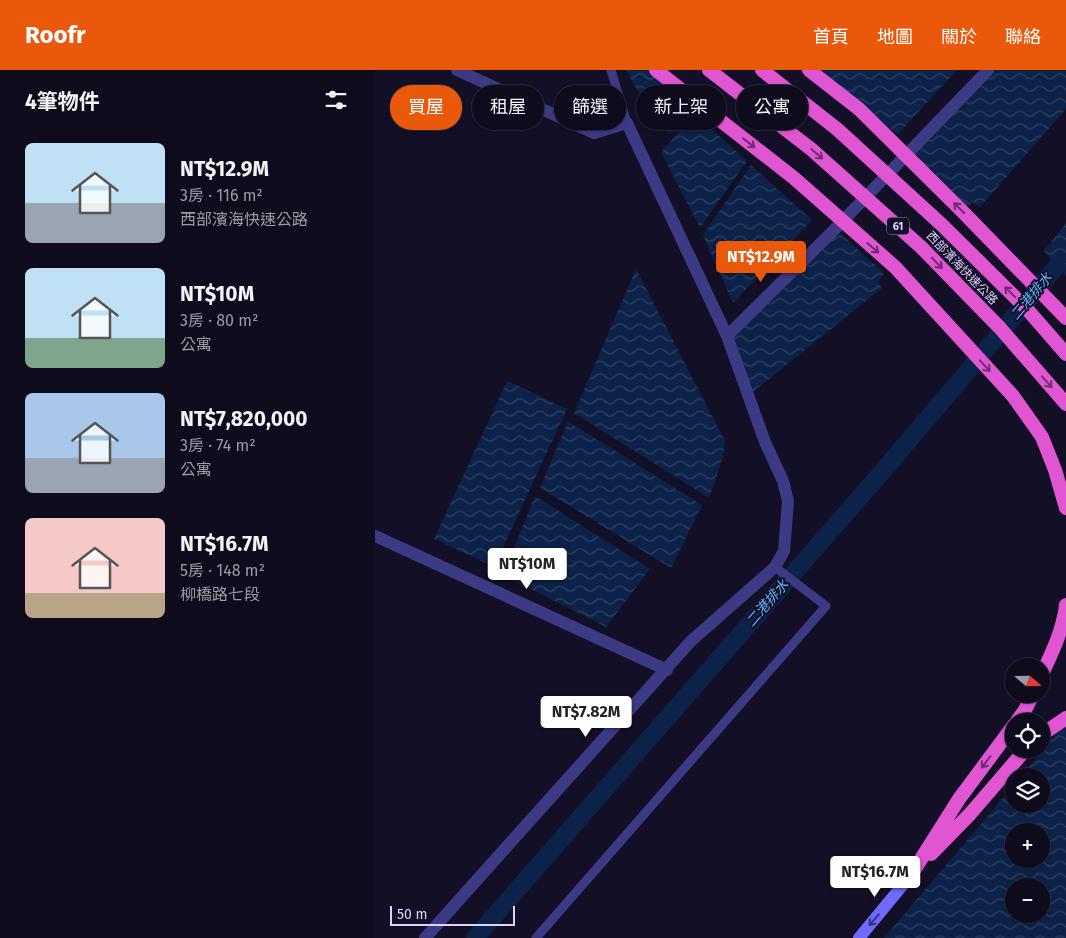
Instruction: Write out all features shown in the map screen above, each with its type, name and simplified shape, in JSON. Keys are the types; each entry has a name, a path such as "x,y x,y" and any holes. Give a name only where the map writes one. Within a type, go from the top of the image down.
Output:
{"highway":[{"path":"655,70 794,178 895,267 1013,396 1042,437 1055,470 1066,508"},
{"name":"西部濱海快速公路","path":"709,70 811,149 921,247 1000,328 1066,404"},
{"name":"西部濱海快速公路","path":"763,70 837,129 942,225 1026,308 1066,354"},
{"path":"809,70 859,109 1066,318"},
{"path":"1049,658 1065,619 1066,605"},
{"path":"1050,729 1066,718"},
{"path":"911,875 959,799 1005,737"},
{"path":"911,875 970,814 1018,758"}],"main road":[{"path":"859,938 911,875"}],"street":[{"path":"425,938 691,641 775,567 784,551 788,502 783,481 765,442 727,336 627,123 594,133 457,70"},
{"path":"727,336 835,229 988,70"},
{"path":"375,536 667,670"}],"lane":[{"path":"611,70 627,123"},
{"path":"536,938 826,606 775,567"}],"water":[{"path":"626,70 651,70 668,85 636,85 636,88"},
{"path":"805,70 957,70 898,134"},
{"path":"988,70 1066,70 1066,109 980,207 972,202 968,207 907,154"},
{"path":"663,130 673,130 669,134"},
{"path":"681,130 713,130 747,161 700,228 661,152"},
{"path":"751,165 812,220 733,303 703,235"},
{"path":"1066,223 1066,276 1044,251"},
{"path":"835,229 884,273 878,282 882,288 748,396 727,336"},
{"path":"636,269 725,441 723,457 709,498 574,413"},
{"path":"507,381 567,409 494,567 434,539"},
{"path":"568,421 702,505 671,568 540,488"},
{"path":"535,496 650,569 606,627 503,575"},
{"path":"1066,722 1066,938 884,938 1005,796 1005,813 1050,813 1050,768 1028,768 1036,758 1050,758 1050,741"}],"waterway":[{"name":"二港排水","path":"475,938 882,472 1057,266"}]}
